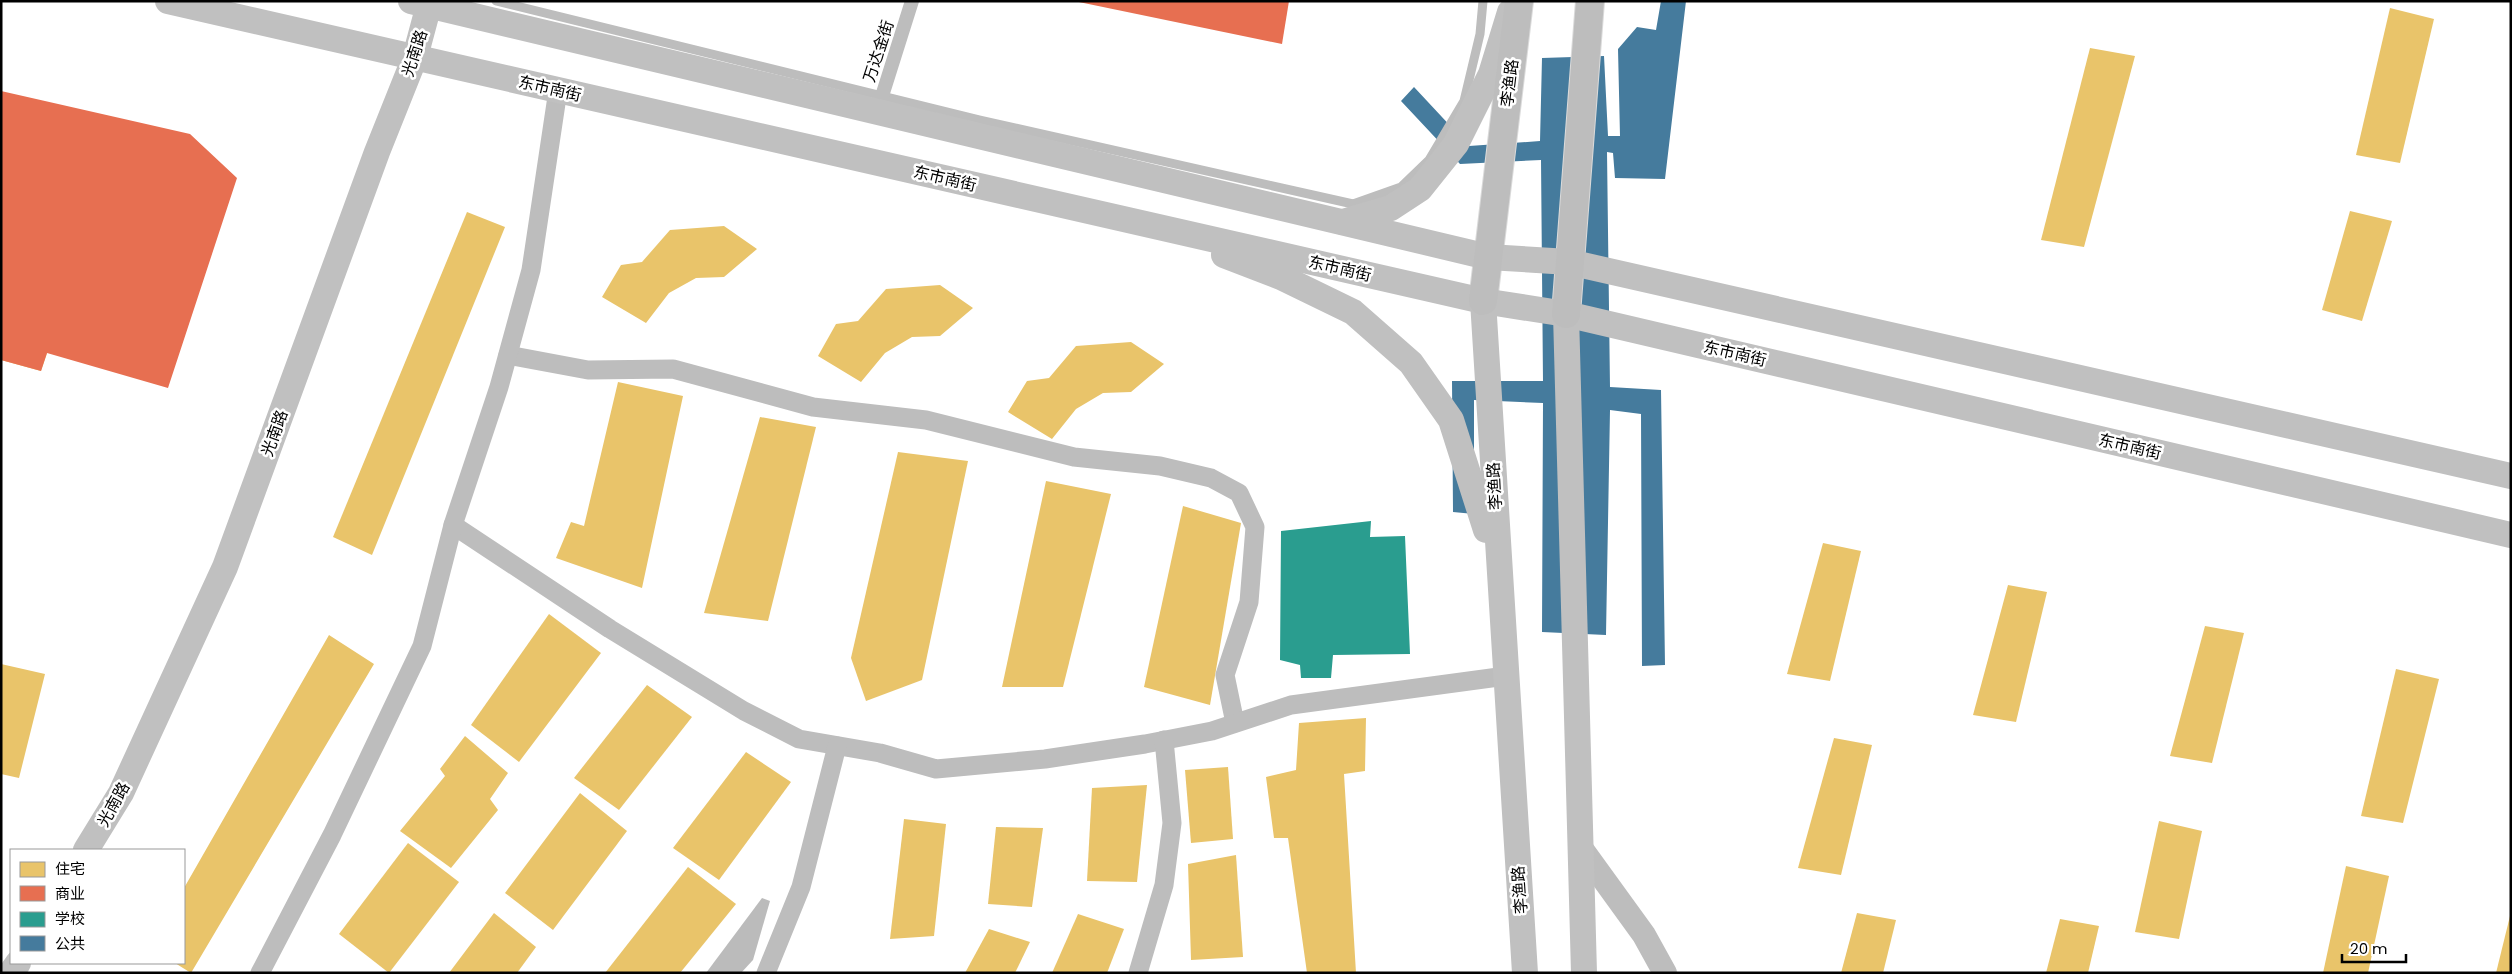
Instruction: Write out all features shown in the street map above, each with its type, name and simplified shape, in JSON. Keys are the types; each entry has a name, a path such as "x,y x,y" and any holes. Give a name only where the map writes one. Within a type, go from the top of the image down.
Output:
{"main road":[{"name":"东市南街","path":"168,1 1483,300 1566,314 2511,534"},
{"path":"1341,222 1391,208 1420,189 1456,144 1491,74 1513,1"},
{"name":"李渔路","path":"1519,1 1483,300 1525,973"},
{"path":"1584,973 1566,314 1590,1"},
{"name":"光南路","path":"87,849 121,793 225,567 376,152 415,58 423,3"},
{"path":"423,3 880,104 1341,222 1488,257 1569,262 2511,476"},
{"path":"1140,222 1281,277 1353,312 1411,363 1450,420 1478,499 1500,578"}],"street":[{"name":"万达金街","path":"880,104 912,1"},
{"path":"260,973 332,835 422,646 453,525 508,355 531,270 558,90"},
{"path":"508,355 588,370 673,369 813,407 926,420 1074,456 1160,466 1211,478 1239,493 1255,527 1249,602 1225,675 1235,723"},
{"path":"453,525 610,628 744,711 799,739 880,753 936,769 1045,759 1164,740 1235,723 1291,705 1506,676"},
{"path":"1138,973 1164,885 1172,824 1164,740"},
{"path":"766,973 801,886 837,746"},
{"path":"1581,848 1644,935 1665,973"},
{"path":"1517,973 1523,945"}],"lane":[{"path":"496,1 880,104 1354,204 1401,186 1429,160 1464,102 1480,34 1483,1"}],"shaded area":[{"path":"762,898 770,901 753,960 741,973 706,973"}],"building: 住宅":[{"path":"2390,8 2434,19 2400,163 2356,155"},
{"path":"2090,48 2135,56 2084,247 2041,240"},
{"path":"2350,211 2392,221 2362,321 2322,310"},
{"path":"467,212 505,227 372,555 333,537"},
{"path":"724,226 757,249 724,277 696,278 669,293 646,323 602,297 621,265 642,262 670,230"},
{"path":"1,232 81,252 41,371 1,360"},
{"path":"940,285 973,308 940,336 912,337 885,353 861,382 818,356 836,324 858,321 886,289"},
{"path":"1131,342 1164,364 1131,392 1103,393 1076,409 1052,439 1008,412 1027,381 1049,378 1076,346"},
{"path":"618,382 683,396 642,588 556,558 571,522 584,526"},
{"path":"760,417 816,427 768,621 704,613"},
{"path":"898,452 968,461 922,680 866,701 851,658"},
{"path":"1046,481 1111,494 1063,687 1002,687"},
{"path":"1183,506 1241,523 1210,705 1144,687"},
{"path":"1823,543 1861,551 1830,681 1787,674"},
{"path":"2008,585 2047,592 2016,722 1973,715"},
{"path":"549,614 601,653 519,762 471,725"},
{"path":"2205,626 2244,633 2212,763 2170,756"},
{"path":"329,635 374,664 191,973 177,964 185,964 185,886"},
{"path":"1,664 45,674 19,778 1,774"},
{"path":"2396,669 2439,679 2403,823 2361,816"},
{"path":"647,685 692,717 619,810 574,778"},
{"path":"1366,718 1365,771 1344,774 1356,973 1307,973 1288,838 1274,838 1266,777 1296,770 1299,723"},
{"path":"465,736 508,773 490,799 498,810 451,868 400,831 445,776 440,769"},
{"path":"1834,738 1872,745 1841,875 1798,868"},
{"path":"746,752 791,782 719,880 673,848"},
{"path":"1228,767 1233,839 1191,843 1185,770"},
{"path":"1147,785 1137,882 1087,881 1092,788"},
{"path":"580,793 627,831 553,930 505,893"},
{"path":"904,819 946,824 934,936 890,939"},
{"path":"2159,821 2202,831 2179,939 2135,932"},
{"path":"996,827 1043,828 1032,907 988,904"},
{"path":"408,843 459,882 389,973 339,934"},
{"path":"1236,855 1243,957 1191,960 1188,864"},
{"path":"2346,866 2389,876 2368,973 2323,973"},
{"path":"688,867 736,904 680,973 605,973"},
{"path":"494,913 536,947 517,973 449,973"},
{"path":"1857,913 1896,920 1883,973 1841,973"},
{"path":"1078,914 1124,929 1107,973 1052,973"},
{"path":"2510,916 2511,973 2496,973"},
{"path":"2060,919 2099,926 2088,973 2046,973"},
{"path":"989,929 1030,942 1015,973 965,973"}],"building: 商业":[{"path":"1074,1 1289,1 1282,44"},
{"path":"1,91 190,134 237,178 168,388 47,353 41,371 1,360"}],"building: 学校":[{"path":"1371,521 1370,537 1405,536 1410,654 1333,655 1331,678 1301,678 1300,665 1280,660 1281,531"}],"building: 公共":[{"path":"1661,1 1686,1 1665,179 1615,178 1613,153 1607,152 1610,387 1661,390 1665,665 1642,666 1641,414 1610,410 1606,635 1542,632 1543,403 1474,400 1474,514 1453,512 1452,381 1543,381 1541,160 1460,164 1401,101 1414,87 1469,146 1540,141 1542,58 1604,56 1608,136 1620,136 1618,49 1637,27 1656,30"}]}
